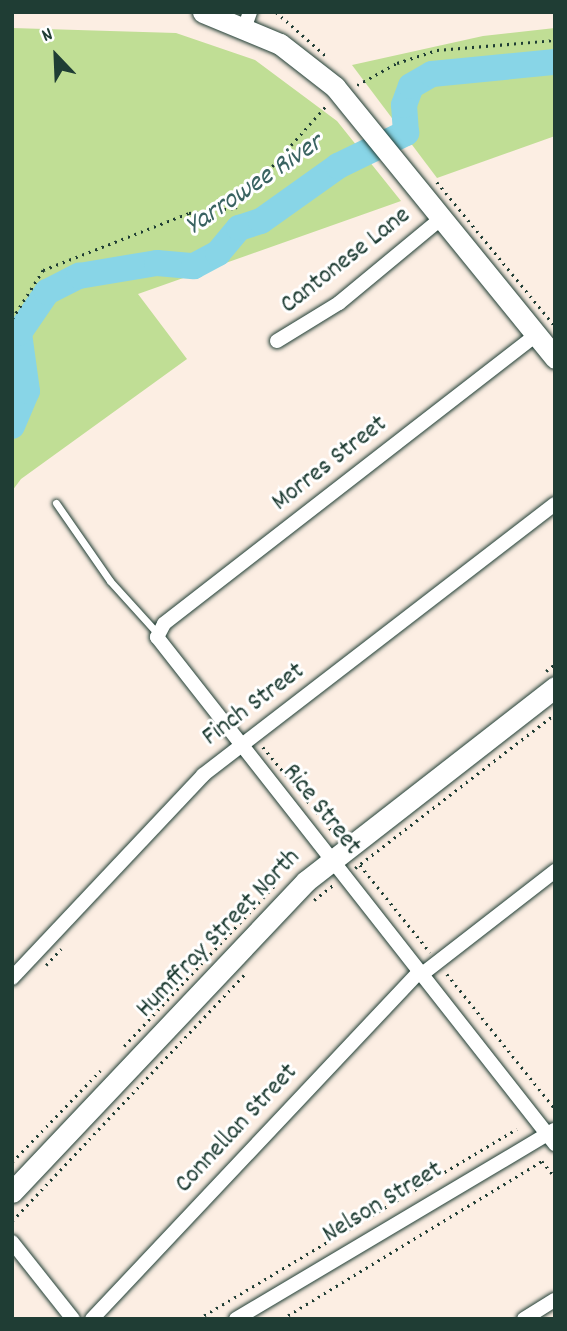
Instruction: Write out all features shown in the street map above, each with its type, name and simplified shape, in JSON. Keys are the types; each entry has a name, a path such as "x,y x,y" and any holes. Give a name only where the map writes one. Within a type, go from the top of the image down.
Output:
{"street":[{"path":"203,12 247,19 341,93 549,340"},
{"name":"Cantonese Lane","path":"277,341 339,303 443,217"},
{"name":"Morres Street","path":"158,634 178,612 549,340"},
{"name":"Finch Street","path":"12,978 197,780 555,504"},
{"name":"Rice Street","path":"158,634 162,648 552,1136"},
{"name":"Humffray Street North","path":"12,1192 280,906 337,869 555,687"},
{"name":"Connellan Street","path":"92,1319 420,974 555,871"},
{"name":"Nelson Street","path":"236,1319 552,1136"},
{"path":"12,1242 73,1319"},
{"path":"524,1319 555,1300"}],"lane":[{"name":"Rice Street","path":"56,503 110,581 158,634"}],"path":[{"path":"12,319 43,270 190,213 235,208 319,118 331,98 397,63 437,50 555,40"},
{"path":"430,175 549,340"},
{"path":"308,906 337,869 360,865 555,714"},
{"path":"263,747 333,832"},
{"path":"360,865 555,1110"},
{"path":"116,1055 277,884"},
{"path":"12,1221 246,972"},
{"path":"12,1162 106,1064"},
{"path":"198,1319 517,1129"},
{"path":"282,1319 542,1161 555,1177"}],"green space":[{"path":"12,28 176,33 255,60 337,121 401,201 138,294 187,359 21,479 12,491"},
{"path":"555,28 555,136 437,178 352,65 483,36"}],"waterway":[{"name":"Yarrowee River","path":"12,426 27,391 19,333 47,292 79,276 157,263 194,266 218,253 239,228 261,221 338,166 406,133 404,105 411,86 432,74 555,62"}]}
